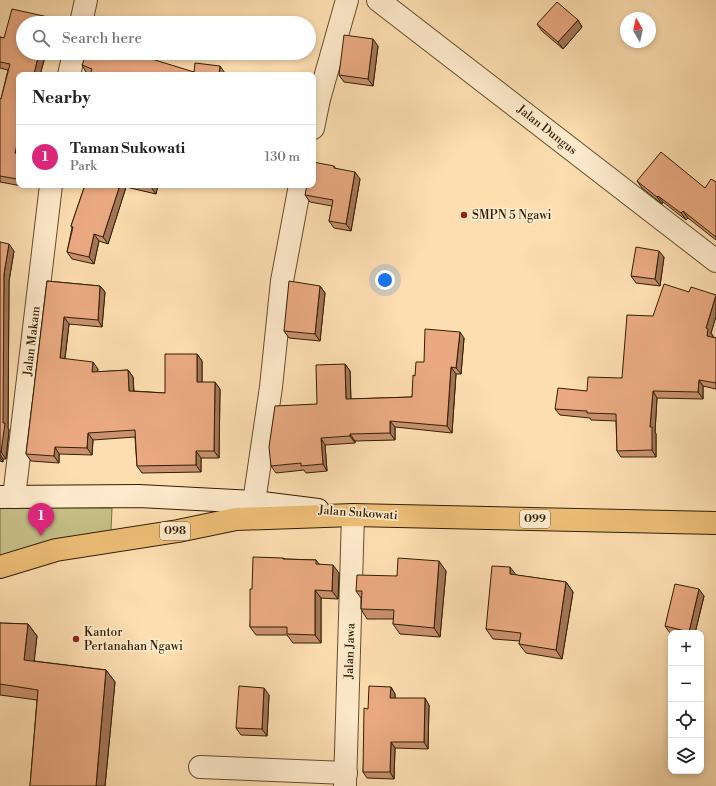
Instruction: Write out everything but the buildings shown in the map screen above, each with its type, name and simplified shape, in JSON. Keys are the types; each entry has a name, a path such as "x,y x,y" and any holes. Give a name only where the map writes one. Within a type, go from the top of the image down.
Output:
{"main road":[{"name":"Jalan Sukowati","path":"353,515 716,523"},
{"name":"098","path":"0,567 56,550 178,531 236,519 353,515"}],"street":[{"path":"83,16 86,0"},
{"path":"316,114 347,0"},
{"name":"Jalan Dungus","path":"378,0 716,261"},
{"path":"70,72 72,60"},
{"name":"Jalan Makam","path":"7,497 50,188"},
{"path":"254,502 271,387 282,281 299,188"},
{"name":"Jalan Sukowati","path":"7,497 139,496 254,502 353,515"},
{"name":"Jalan Jawa","path":"346,779 353,515"},
{"path":"200,767 346,779"}],"shaded area":[{"path":"0,507 112,508 111,531 0,558"}],"place":[{"name":"SMPN 5 Ngawi","path":"464,215"},
{"name":"Taman Sukowati","path":"41,536"},
{"name":"Kantor Pertanahan Ngawi","path":"76,639"}]}
